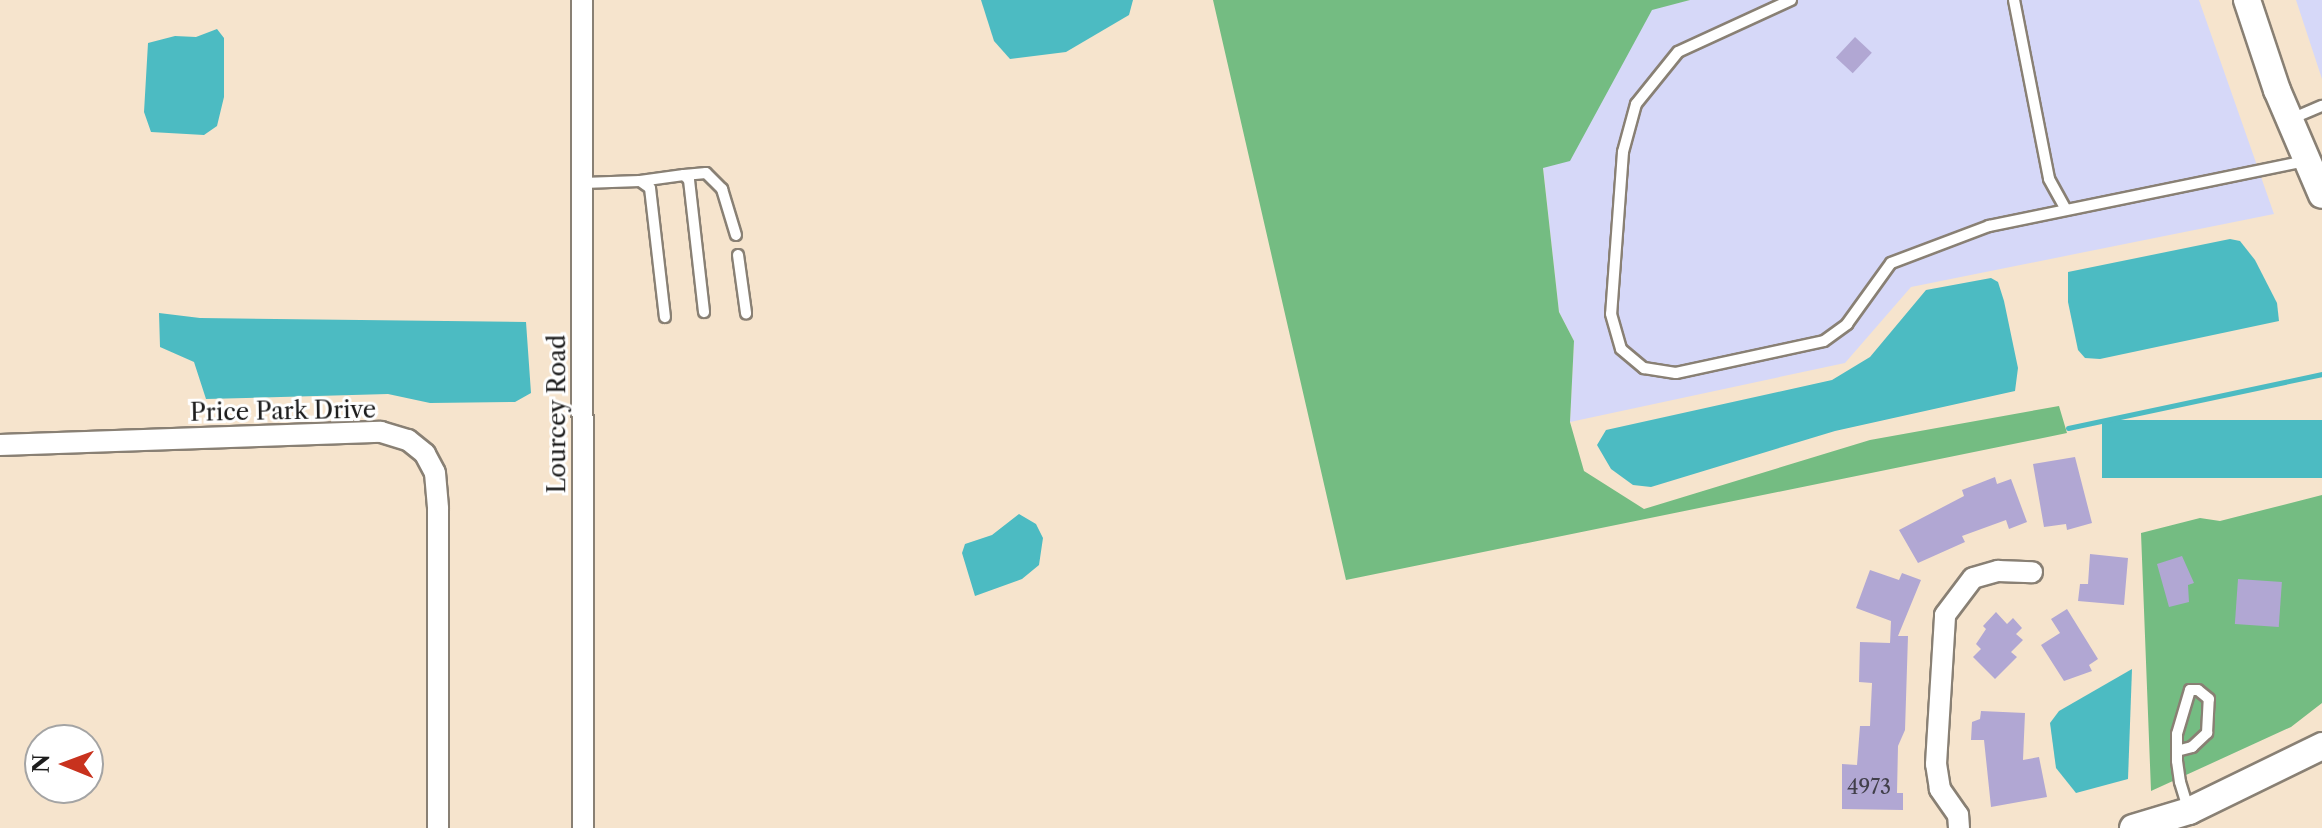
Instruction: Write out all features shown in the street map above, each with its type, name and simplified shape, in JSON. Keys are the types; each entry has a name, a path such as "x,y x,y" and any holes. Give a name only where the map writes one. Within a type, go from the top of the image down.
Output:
{"street":[{"name":"Lourcey Road","path":"582,0 583,828"},
{"path":"2247,0 2290,120 2322,195"},
{"name":"Price Park Drive","path":"0,445 381,432 408,440 425,454 435,473 438,509 438,828"},
{"path":"1959,828 1958,815 1940,789 1936,764 1945,615 1973,578 1998,571 2032,572"},
{"path":"2133,828 2192,819 2322,746"}],"lane":[{"path":"1791,0 1678,52 1636,104 1623,152 1611,314 1613,332 1631,359 1660,373 1676,373 1824,341 1847,324 1891,263 1907,253 1989,226 2307,161"},
{"path":"2014,0 2049,179 2066,210"},
{"path":"2290,120 2322,106"},
{"path":"583,183 640,181 706,173 722,189 736,235"},
{"path":"684,175 704,312"},
{"path":"640,181 650,188 665,317"},
{"path":"738,255 746,313"},
{"path":"2177,751 2192,747 2207,733 2209,699 2198,690 2190,690 2180,713 2177,751 2192,819"}],"shaded area":[{"path":"1690,0 2199,0 2274,214 1911,287 1845,363 1570,422 1574,341 1559,312 1543,167 1570,160 1652,9"},
{"path":"2296,0 2322,0 2322,79"}],"green space":[{"path":"1213,0 1690,0 1652,10 1570,161 1543,168 1559,312 1574,341 1570,422 1584,471 1644,509 1870,440 2059,406 2067,433 1346,580"},
{"path":"2322,495 2322,703 2291,727 2151,791 2141,533 2200,518 2220,521"}],"water":[{"path":"981,0 1133,0 1129,15 1066,52 1010,59 994,41"},
{"path":"217,29 224,38 224,97 217,126 204,135 151,132 144,112 148,43 175,36 196,37"},
{"path":"2230,239 2240,241 2255,260 2277,303 2279,321 2100,359 2085,358 2078,350 2068,302 2068,272"},
{"path":"1991,278 1998,282 2004,301 2018,368 2015,391 1835,431 1651,487 1633,485 1611,469 1597,445 1606,430 1832,380 1870,357 1926,290"},
{"path":"159,313 200,318 526,322 531,393 515,402 430,403 388,394 206,399 194,362 160,347"},
{"path":"2102,420 2322,420 2322,478 2102,478"},
{"path":"1019,514 1036,524 1043,538 1039,565 1022,579 975,596 962,553 965,544 992,535"},
{"path":"2132,669 2128,779 2076,793 2056,768 2050,723 2059,711"}],"building":[{"path":"1855,37 1872,53 1853,73 1836,57"},
{"path":"2075,457 2092,523 2067,530 2066,524 2044,527 2033,464"},
{"path":"1995,477 1997,484 2011,479 2027,522 2009,529 2006,520 1962,536 1965,542 1918,563 1899,530 1964,496 1962,490"},
{"path":"2090,554 2128,558 2124,605 2078,601 2080,584 2088,584"},
{"path":"2182,556 2194,583 2188,585 2189,602 2169,607 2157,564"},
{"path":"1870,570 1899,580 1902,573 1921,580 1898,636 1908,636 1905,730 1898,746 1897,793 1903,793 1903,810 1842,809 1842,764 1857,765 1860,726 1870,726 1872,683 1859,682 1860,642 1890,643 1891,621 1856,608"},
{"path":"2238,579 2282,582 2279,627 2235,624"},
{"path":"2067,609 2098,659 2089,665 2092,671 2064,681 2041,645 2060,633 2051,619"},
{"path":"1996,612 2007,624 2013,618 2022,628 2016,634 2023,640 2011,652 2017,657 1995,679 1973,657 1981,649 1976,644 1986,629 1983,626"},
{"path":"1981,711 2025,713 2023,760 2039,757 2047,797 1991,807 1984,740 1971,740 1972,722 1980,719"}],"waterway":[{"path":"2068,428 2322,374"}]}
